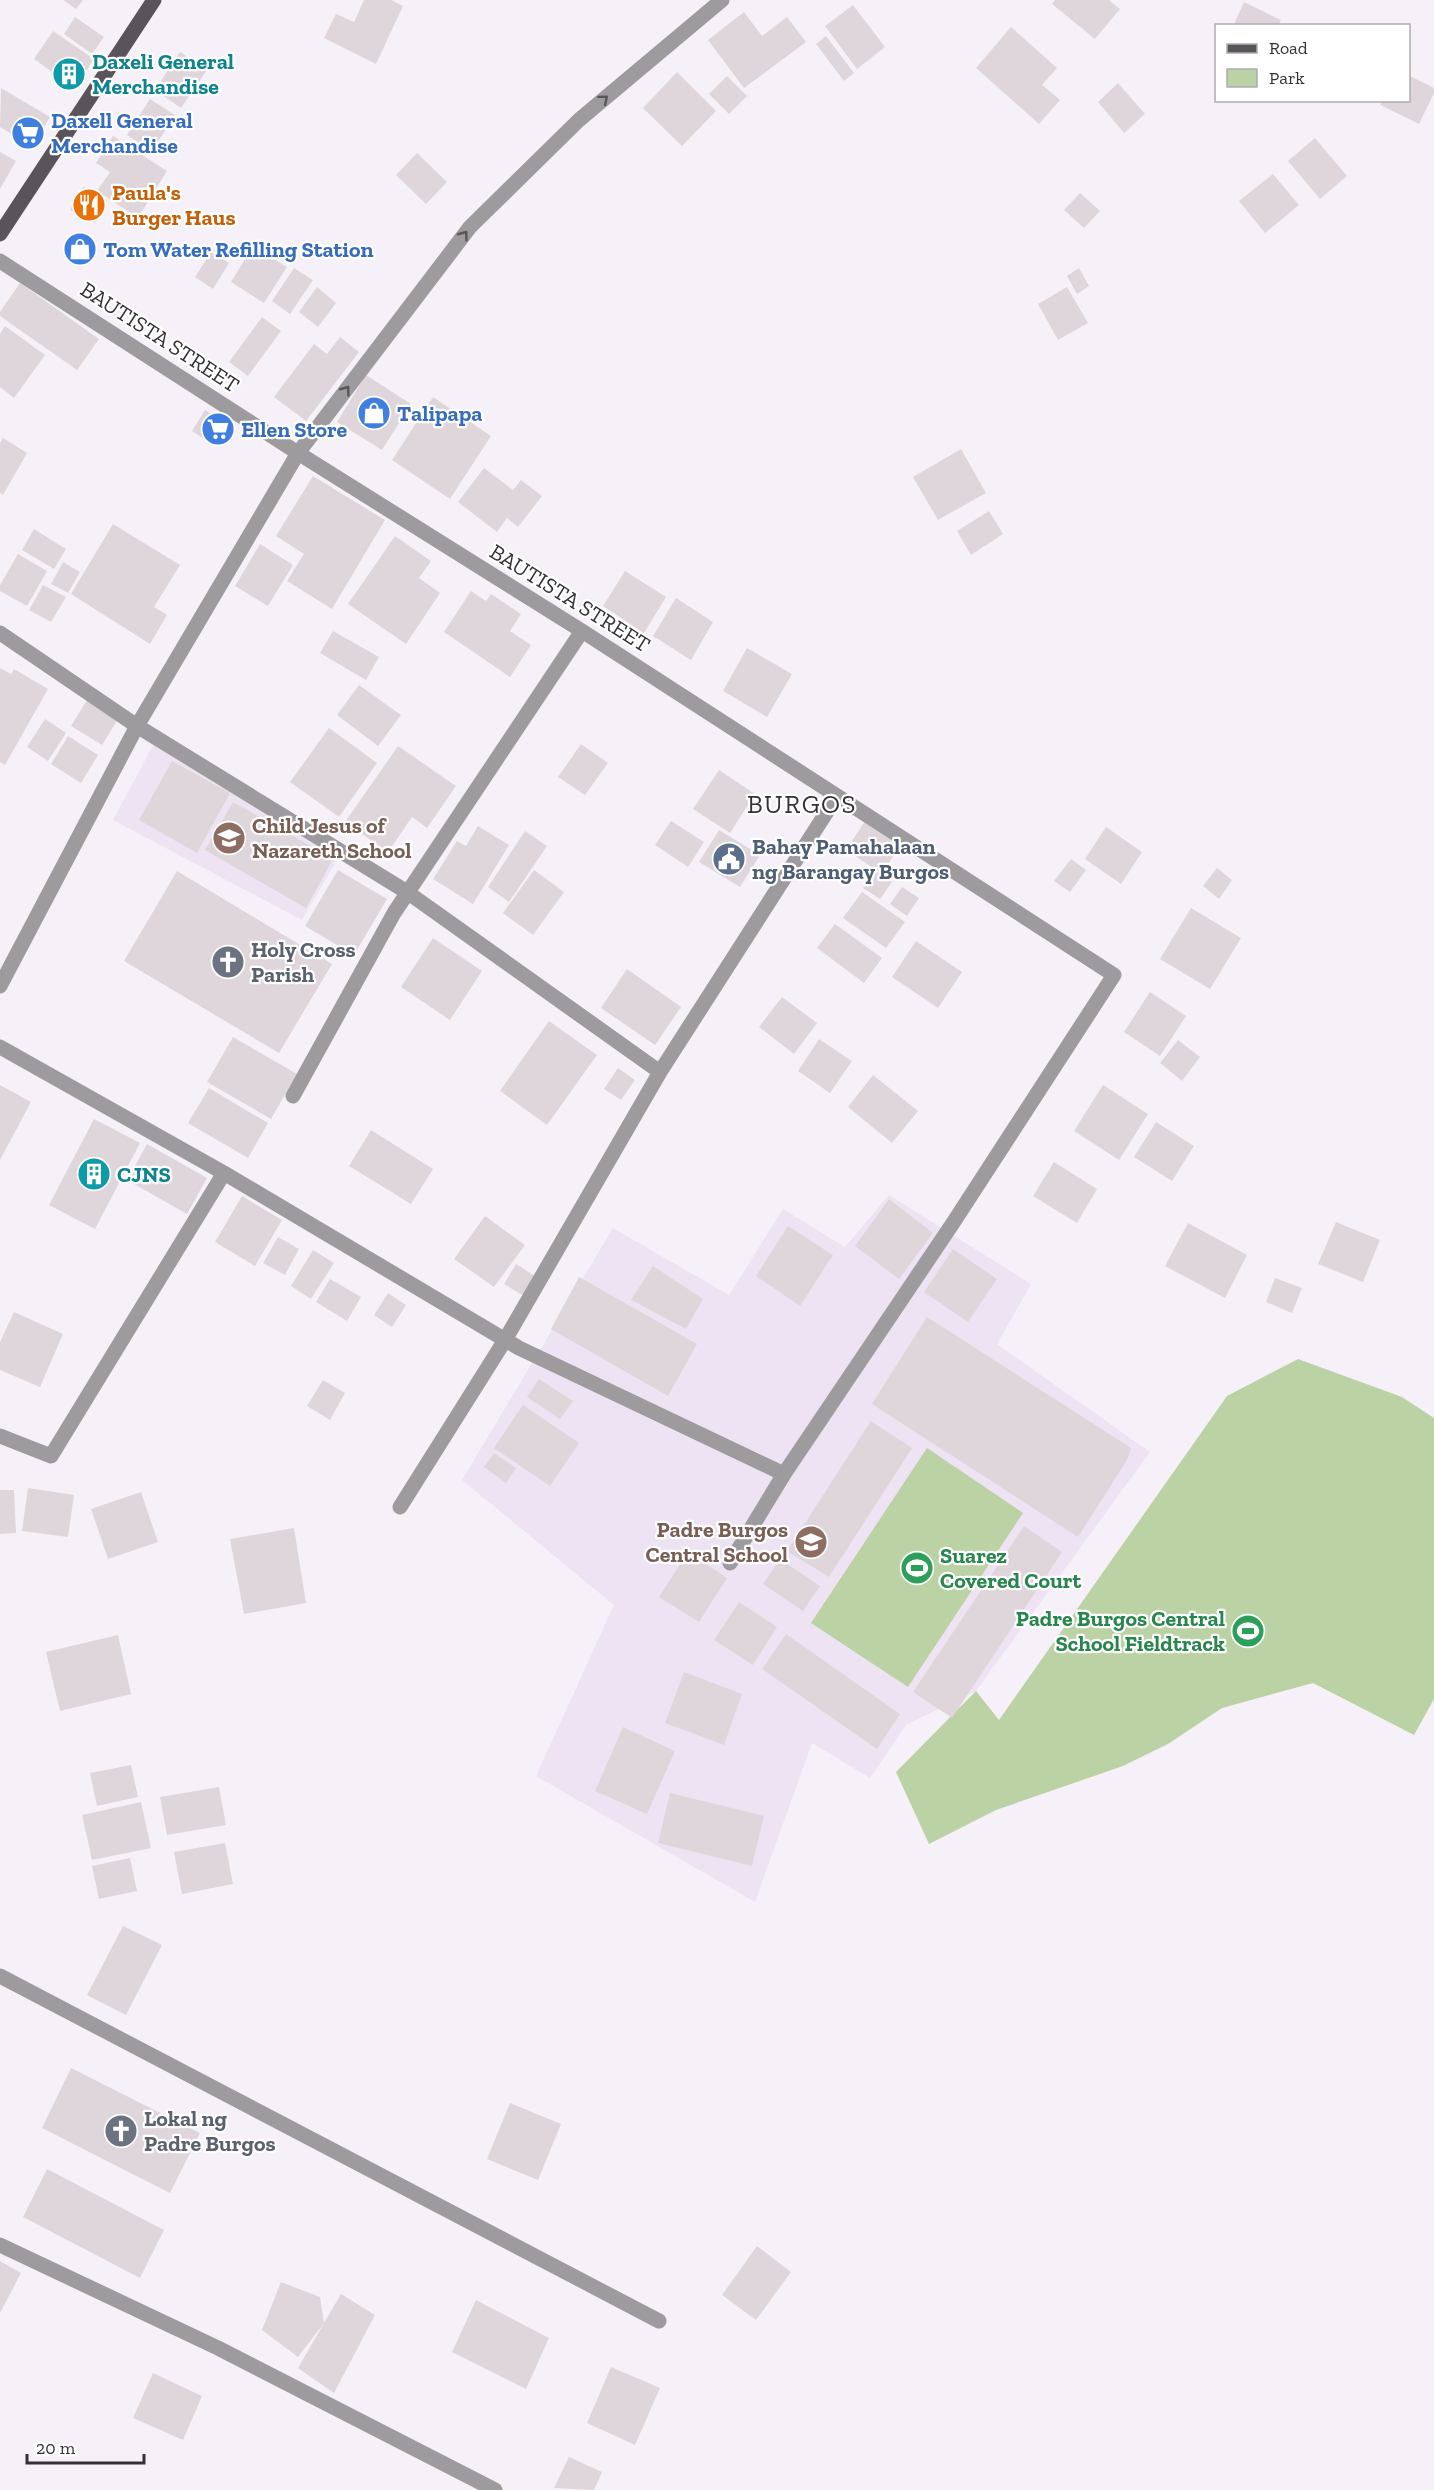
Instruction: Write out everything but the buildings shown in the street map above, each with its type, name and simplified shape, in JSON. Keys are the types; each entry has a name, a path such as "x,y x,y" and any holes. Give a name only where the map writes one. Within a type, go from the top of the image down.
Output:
{"main road":[{"path":"0,234 154,0"}],"street":[{"path":"0,986 136,726 298,453 470,227 579,120 722,0"},
{"name":"BAUTISTA STREET","path":"0,261 1114,975 953,1223 784,1474"},
{"path":"294,1096 407,892 582,632"},
{"path":"0,633 136,726 407,892 660,1072"},
{"path":"400,1507 505,1340 660,1072 837,796"},
{"path":"0,1047 224,1173 505,1340 784,1474 730,1563"},
{"path":"0,1436 51,1456 224,1173"},
{"path":"0,1976 659,2321"},
{"path":"0,2245 218,2348 495,2490"}],"shaded area":[{"name":"Child Jesus of Nazareth School","path":"156,740 339,856 302,920 113,820"},
{"name":"Padre Burgos Central School","path":"889,1195 1031,1284 997,1344 1150,1452 976,1691 906,1725 870,1778 812,1743 755,1902 536,1776 614,1605 462,1480 613,1228 729,1295 783,1209 845,1247"}],"green space":[{"name":"Padre Burgos Central School Fieldtrack","path":"1298,1359 1402,1397 1434,1418 1434,1699 1414,1735 1313,1683 1222,1708 1168,1744 1123,1766 996,1810 929,1844 896,1772 976,1691 999,1720 1227,1396"},
{"name":"Suarez Covered Court","path":"927,1448 1023,1513 908,1687 811,1623"}],"place":[{"name":"Daxeli General Merchandise","path":"69,74"},
{"name":"Daxell General Merchandise","path":"28,133"},
{"name":"Paula's Burger Haus","path":"89,205"},
{"name":"Tom Water Refilling Station","path":"80,249"},
{"name":"Talipapa","path":"374,413"},
{"name":"Ellen Store","path":"218,429"},
{"name":"Child Jesus of Nazareth School","path":"229,838"},
{"name":"Bahay Pamahalaan ng Barangay Burgos","path":"729,859"},
{"name":"Holy Cross Parish","path":"228,962"},
{"name":"CJNS","path":"94,1174"},
{"name":"Padre Burgos Central School","path":"811,1542"},
{"name":"Suarez Covered Court","path":"917,1568"},
{"name":"Padre Burgos Central School Fieldtrack","path":"1248,1631"},
{"name":"Lokal ng Padre Burgos","path":"121,2131"}],"district":[{"name":"BURGOS","path":"802,804"}]}
